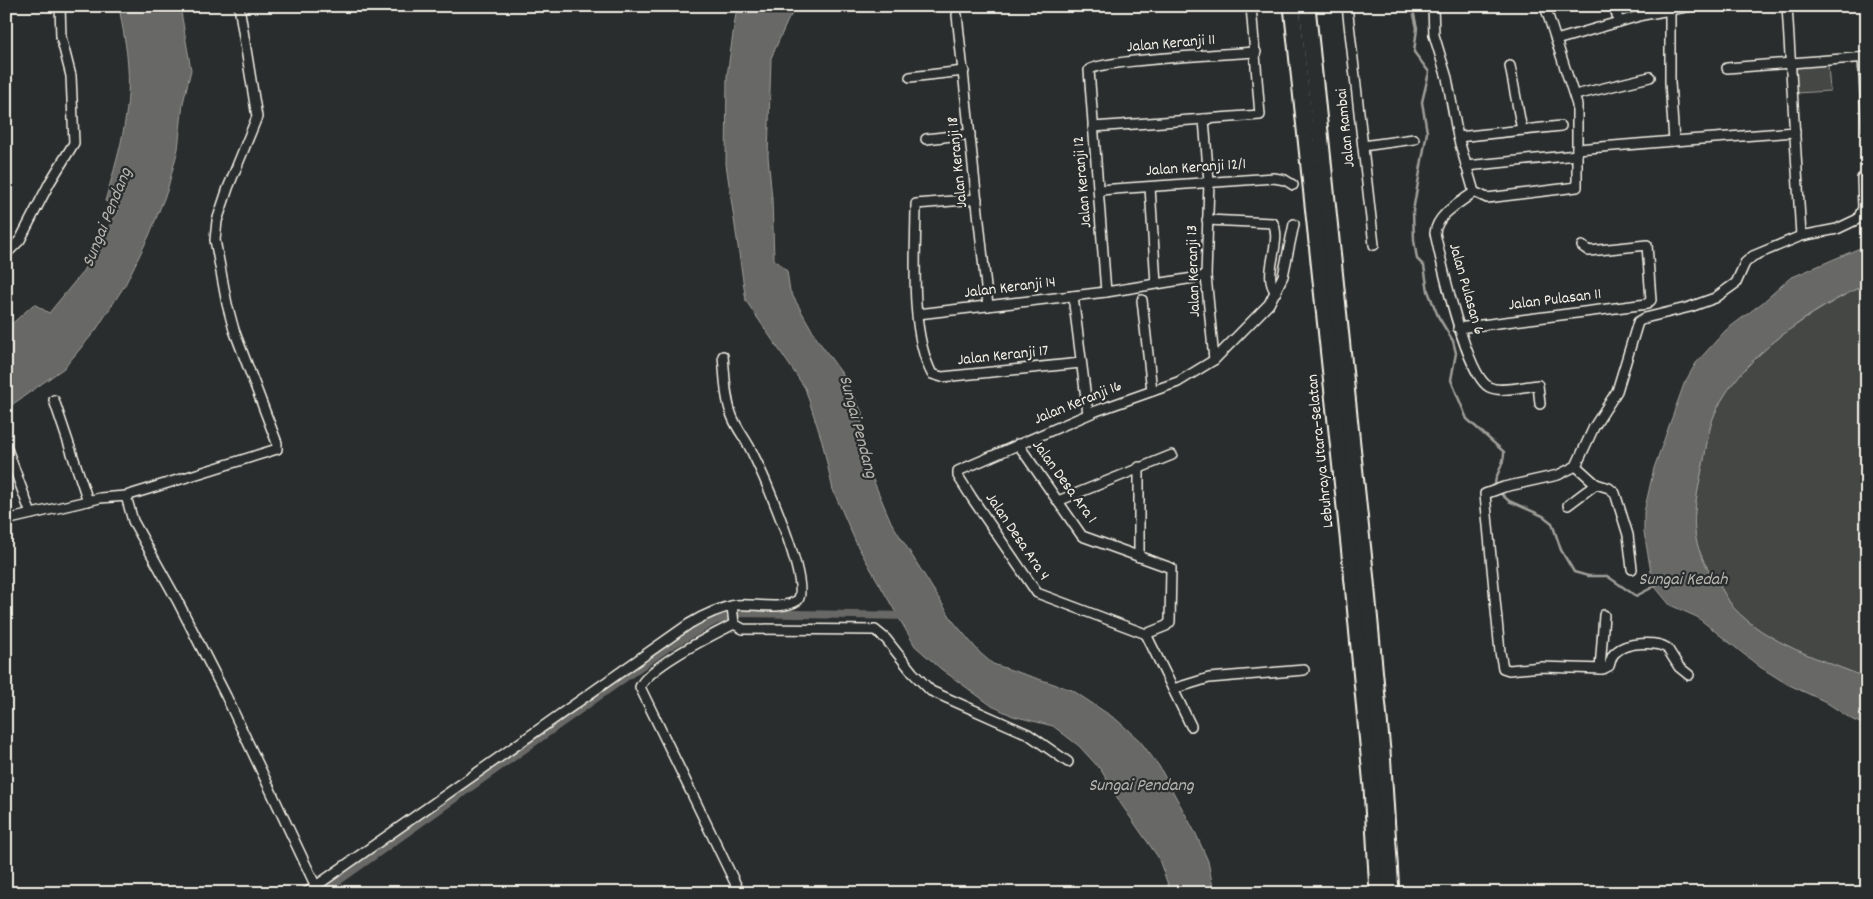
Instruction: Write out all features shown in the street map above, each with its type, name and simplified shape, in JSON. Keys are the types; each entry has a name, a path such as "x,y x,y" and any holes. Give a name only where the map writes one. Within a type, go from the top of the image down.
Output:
{"highway":[{"name":"Lebuhraya Utara–Selatan","path":"1292,6 1353,583 1372,787 1378,893"},
{"name":"Lebuhraya Utara–Selatan","path":"1307,6 1365,571 1382,751 1391,893"}],"street":[{"path":"6,254 23,235 50,182 74,143 70,76 62,42 60,6"},
{"path":"6,520 88,501 126,496 277,449 277,443 230,316 215,240 217,222 228,188 257,117 239,6"},
{"path":"1093,127 1257,115 1261,112 1252,6"},
{"name":"Jalan Rambai","path":"1347,6 1374,246"},
{"path":"1433,6 1434,35 1447,78 1458,137 1466,166 1474,192 1487,198 1577,187 1578,112 1575,95 1545,6"},
{"path":"1614,6 1619,22"},
{"path":"1556,40 1619,22 1691,6"},
{"path":"1787,6 1801,236"},
{"path":"1670,10 1670,82 1674,141"},
{"name":"Jalan Keranji 18","path":"957,15 988,306"},
{"name":"Jalan Keranji 11","path":"1089,70 1097,66 1124,63 1256,52"},
{"path":"1727,68 1865,57 1867,129"},
{"path":"1510,66 1522,130"},
{"name":"Jalan Keranji 12","path":"1089,70 1106,292"},
{"path":"910,77 964,71"},
{"path":"1575,95 1650,77"},
{"name":"Jalan Keranji 13","path":"1204,119 1209,182 1206,276 1214,360"},
{"path":"1458,137 1561,126"},
{"path":"1466,166 1674,141 1794,132"},
{"path":"926,139 970,134"},
{"path":"1363,146 1414,139"},
{"name":"Jalan Keranji 12/1","path":"1099,190 1274,178 1285,180 1293,185"},
{"path":"1689,675 1679,667 1667,648 1659,645 1622,648 1612,656 1609,666 1600,670 1550,667 1509,670 1502,666 1485,498 1487,492 1558,476 1576,466 1594,427 1617,391 1638,322 1645,318 1690,307 1715,298 1736,283 1748,259 1801,236 1837,229 1858,219 1864,208 1862,178"},
{"path":"1150,187 1156,284"},
{"name":"Jalan Pulasan 6","path":"1474,192 1441,217 1436,226 1435,233 1458,328 1482,382 1494,389 1538,385 1540,404"},
{"path":"918,314 916,204 976,200"},
{"path":"1207,220 1273,224 1277,233 1271,280 1276,292"},
{"name":"Jalan Keranji 16","path":"958,476 958,471 962,468 1088,414 1178,382 1214,360 1269,304 1285,270 1294,224"},
{"name":"Jalan Pulasan 11","path":"1458,328 1647,304 1652,296 1648,245 1589,251 1582,246"},
{"name":"Jalan Keranji 14","path":"918,314 1106,292 1206,276"},
{"path":"1073,296 1088,414"},
{"path":"1142,300 1152,392"},
{"name":"Jalan Keranji 17","path":"918,314 922,346 934,376 942,377 1081,363"},
{"path":"306,893 317,889 689,624 708,614 734,616 789,604 798,600 802,591 798,570 773,499 730,409 723,356"},
{"path":"54,400 88,501"},
{"name":"Jalan Desa Ara 1","path":"1018,444 1082,536 1171,568 1170,622 1166,626 1146,634"},
{"path":"6,446 31,514"},
{"path":"1058,501 1139,467 1172,456"},
{"path":"1576,466 1596,484 1609,488 1617,497 1629,542 1632,569"},
{"path":"1139,467 1139,557"},
{"name":"Jalan Desa Ara 4","path":"958,476 1037,593 1048,599 1146,634"},
{"path":"1568,505 1596,484"},
{"path":"126,496 133,521 178,600 226,696 317,889"},
{"path":"1600,670 1604,615"},
{"path":"734,616 738,628 748,630 875,630 886,639 913,673 931,691 1028,734 1068,762"},
{"path":"734,616 647,679 640,689 655,714 697,808 740,893"},
{"path":"1146,634 1191,726"},
{"path":"1173,689 1208,678 1304,670"}],"shaded area":[{"path":"1828,65 1830,91 1796,93 1794,67"},
{"path":"1867,284 1867,678 1796,650 1778,641 1746,620 1733,607 1701,555 1697,543 1694,518 1711,426 1716,411 1727,391 1743,371 1781,336 1846,294"}],"water":[{"name":"Sungai Pendang","path":"119,6 180,6 191,70 183,103 178,149 167,191 149,236 125,285 96,330 64,368 6,409 6,329 34,304 49,313 81,274 120,208 105,201 119,152 128,102 126,44"},
{"name":"Sungai Pendang","path":"741,6 797,6 788,20 771,58 768,156 774,259 787,271 790,291 817,339 843,375 862,412 861,433 871,475 891,522 953,621 980,653 993,664 1072,690 1117,720 1140,741 1159,766 1196,834 1208,861 1214,893 1171,893 1158,857 1121,804 1101,770 1079,746 1053,726 1013,716 992,706 941,669 915,646 857,545 833,490 822,441 805,388 746,301 726,164 727,76 736,13"},
{"name":"Sungai Kedah","path":"1867,245 1867,284 1824,306 1781,336 1742,372 1727,391 1716,411 1711,426 1694,518 1697,543 1701,555 1733,607 1746,620 1778,641 1796,650 1867,678 1867,726 1853,720 1824,701 1787,684 1760,667 1697,617 1670,605 1655,587 1652,578 1644,532 1644,512 1654,468 1684,384 1696,363 1726,330 1762,303 1790,278"}],"waterway":[{"path":"1412,6 1417,28 1414,52 1429,72 1422,102 1427,132 1413,211 1417,259 1424,266 1428,291 1438,316 1453,341 1456,353 1451,380 1467,419 1504,452 1503,462 1495,483 1496,487"},
{"path":"1499,492 1509,501 1543,516 1552,523 1561,550 1574,572 1588,576 1607,576 1636,596 1657,585"},
{"path":"331,886 668,647 715,621 738,613 907,616"}]}
